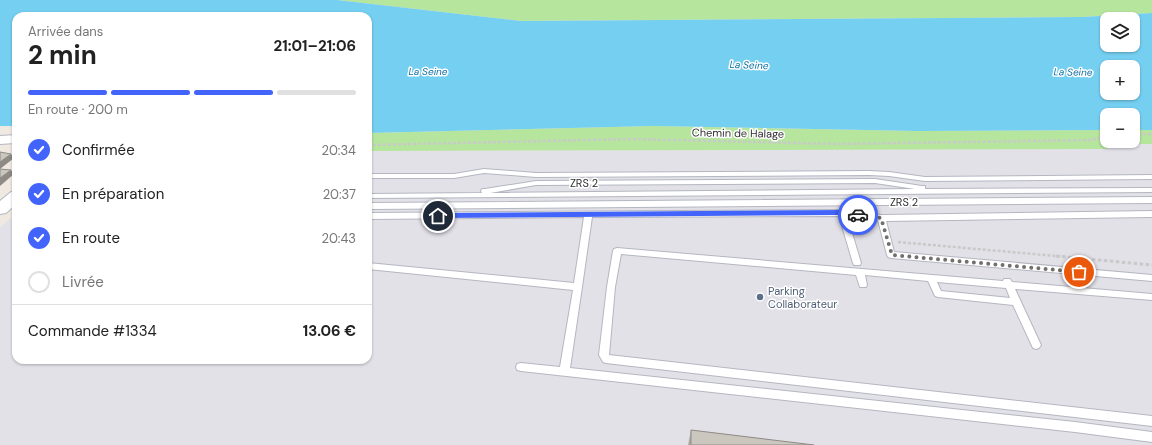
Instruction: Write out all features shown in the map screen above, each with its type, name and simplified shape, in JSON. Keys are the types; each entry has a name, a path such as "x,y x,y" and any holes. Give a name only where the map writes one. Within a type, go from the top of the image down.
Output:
{"street":[{"path":"0,140 12,139"},
{"path":"0,209 12,199"}],"lane":[{"path":"372,176 454,176 484,171 536,175 876,173 925,179 1152,177"},
{"name":"ZRS 2","path":"464,195 536,183 875,181 945,191"},
{"name":"ZRS 2","path":"372,196 1152,190"},
{"name":"ZRS 2","path":"372,206 1152,200"},
{"path":"842,213 863,285"},
{"path":"372,216 842,213 881,218 1152,214"},
{"path":"564,372 588,214"},
{"path":"881,218 892,255 1152,278"},
{"path":"1152,297 1007,283 931,278 858,267 617,251 611,287 604,355 606,358 1152,421"},
{"path":"372,266 578,287"},
{"path":"931,278 938,294 1016,302"},
{"path":"1007,283 1036,345"},
{"path":"521,367 1075,427 1152,437"}],"path":[{"path":"1140,134 1152,134"},
{"name":"Chemin de Halage","path":"372,145 632,139 844,144 1092,140 1100,137"},
{"path":"888,242 1152,265"}],"shaded area":[{"name":"Parking Collaborateur","path":"1140,143 1152,143 1152,445 0,445 0,227 12,217 12,364 372,364 372,151 1140,148"}],"green space":[{"path":"337,0 1152,0 1152,13 1100,12 1100,16 1082,17 521,21"},
{"path":"653,126 918,131 1100,130 1100,148 1109,148 1106,149 372,151 372,133"},
{"path":"1140,130 1152,130 1152,144 1140,144"}],"water":[{"name":"La Seine","path":"0,0 337,0 521,21 1100,16 1100,52 1140,52 1140,14 1152,13 1152,130 1140,130 1140,108 1100,108 1100,130 918,131 653,126 372,133 372,12 12,12 12,126 0,126"}],"building":[{"path":"0,152 11,154 0,162"},
{"path":"0,169 11,170 0,178"},
{"path":"691,430 814,445 691,445"}],"way so far":[{"path":"858,215 881,218 892,255 1079,272"}],"place":[{"name":"Parking Collaborateur","path":"760,297"}],"route":[{"path":"438,216 842,213 858,215"}]}
